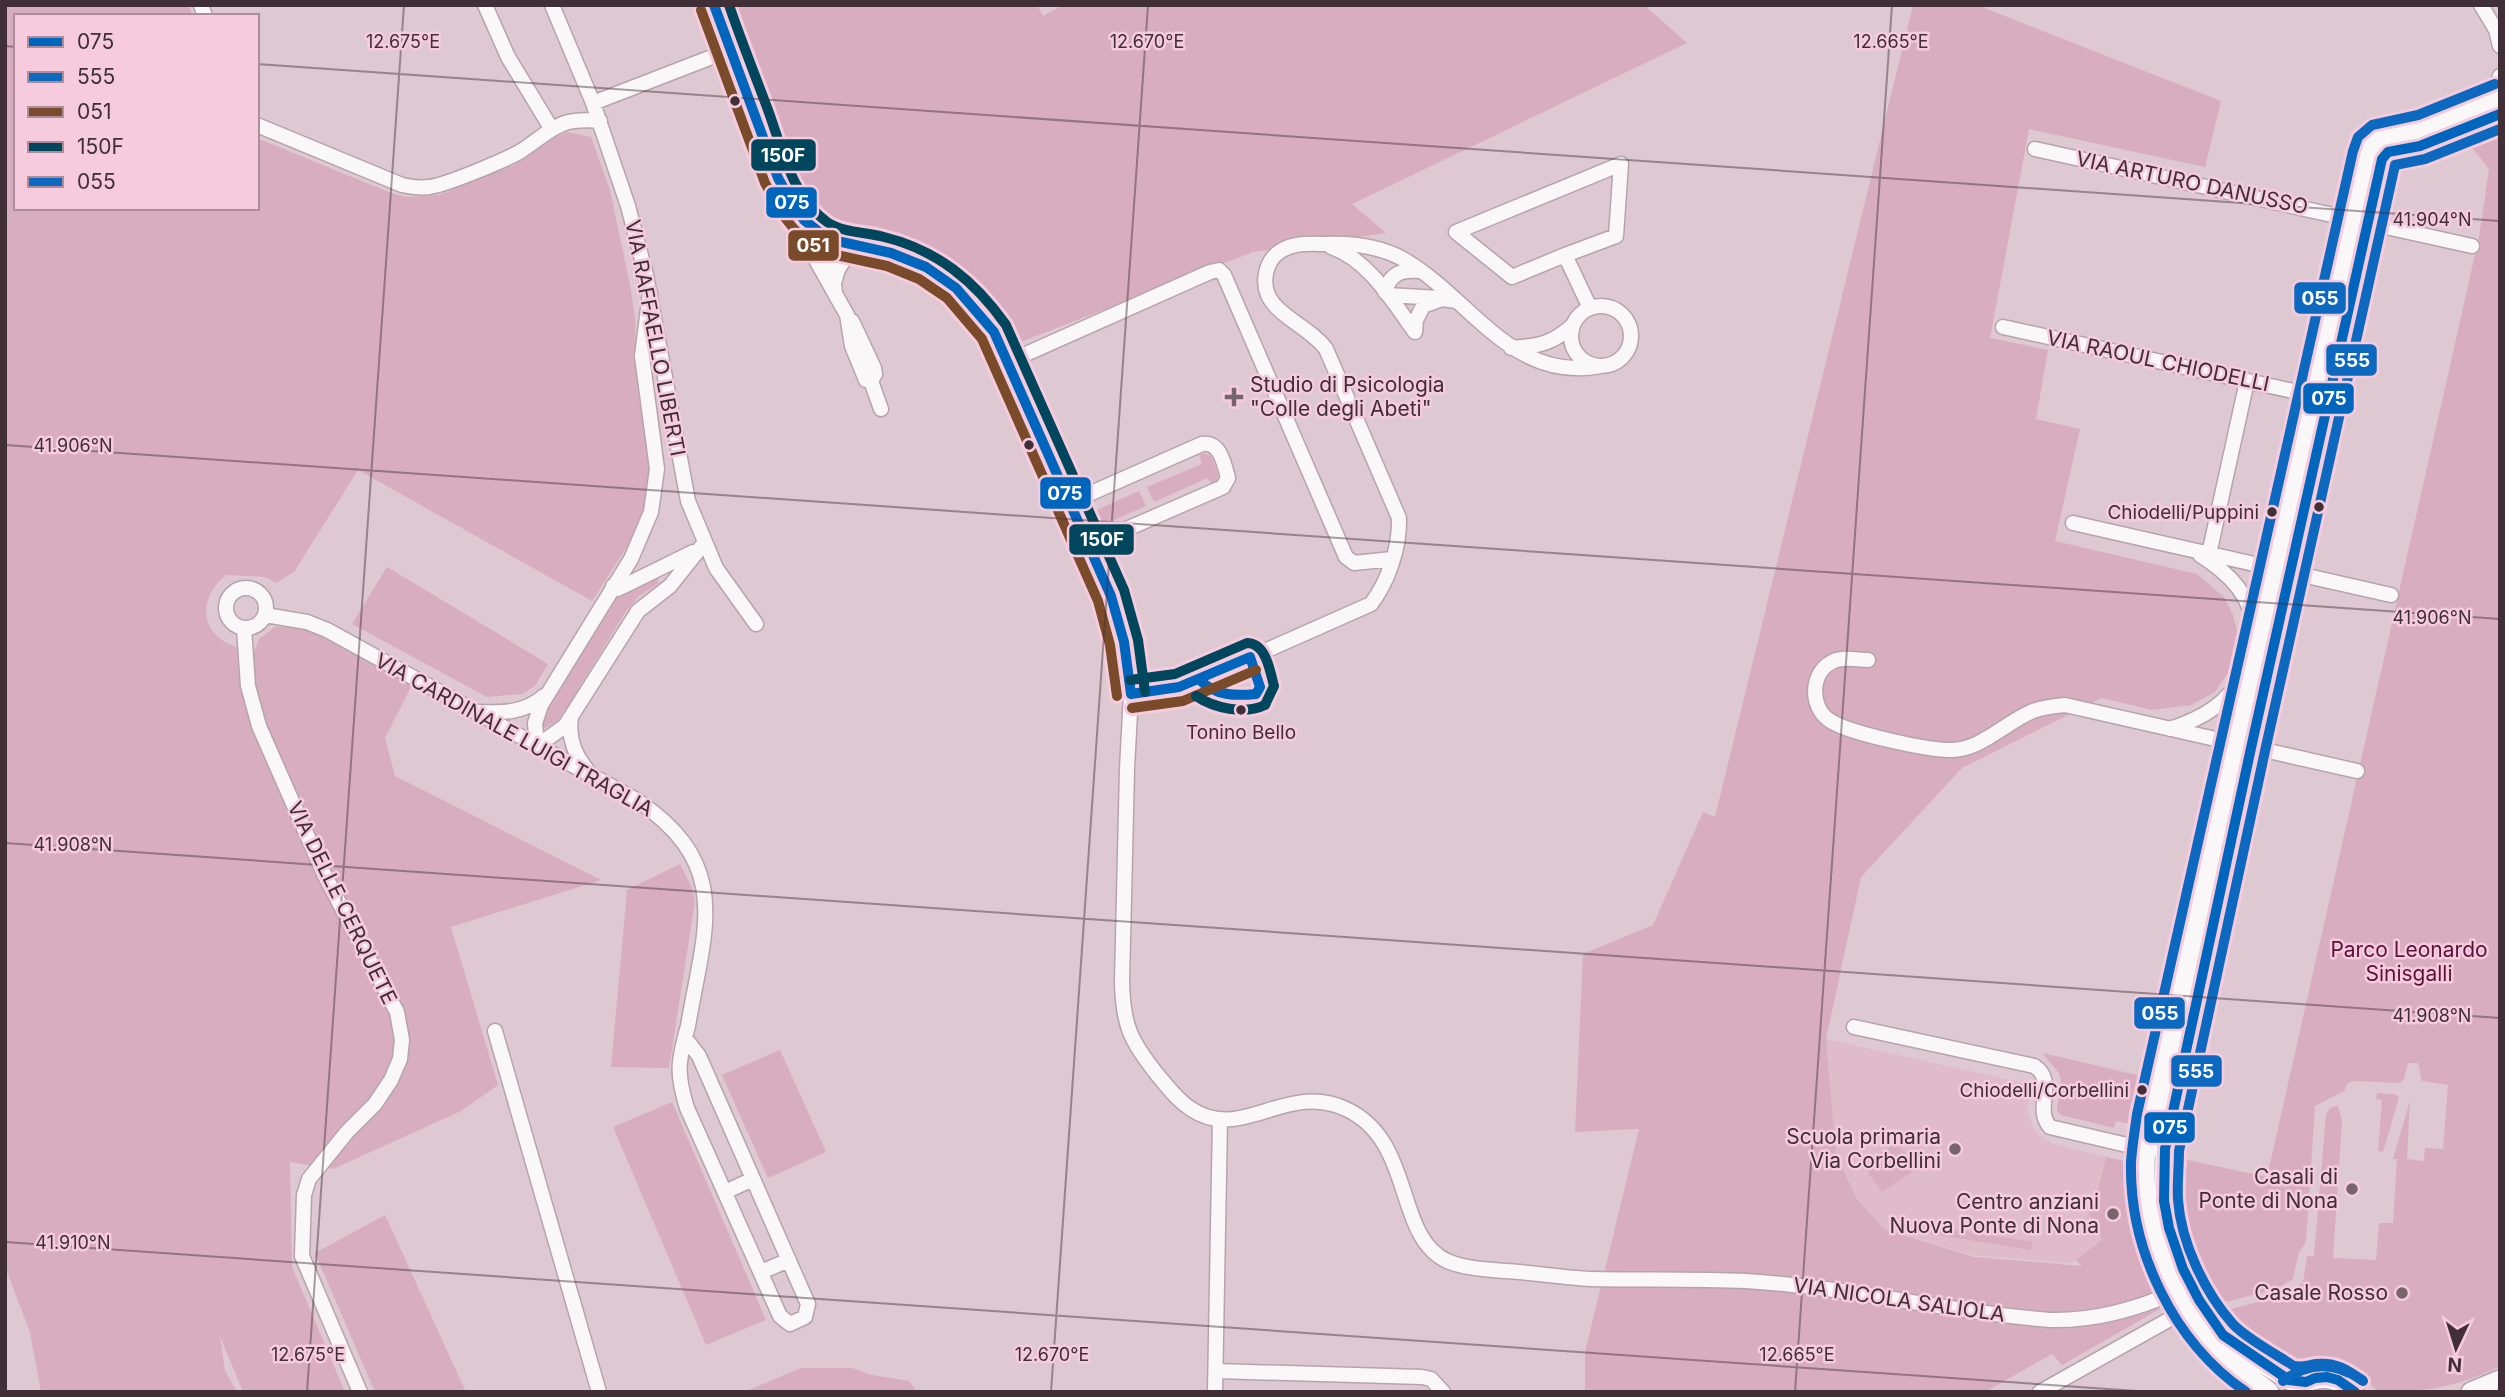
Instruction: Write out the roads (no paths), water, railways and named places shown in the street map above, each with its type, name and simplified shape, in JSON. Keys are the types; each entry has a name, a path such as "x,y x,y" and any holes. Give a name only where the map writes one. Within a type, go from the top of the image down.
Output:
{"main road":[{"path":"2269,1392 2227,1361 2186,1310 2163,1268 2150,1228 2146,1200 2243,746 2360,221 2385,154 2420,146 2496,104"},
{"path":"2243,746 2256,651 2283,570"},
{"path":"2156,1149 2169,1228 2183,1269 2199,1300 2223,1335 2298,1387 2315,1378 2327,1377 2338,1380 2354,1391"},
{"path":"2471,1392 2500,1380"}],"street":[{"path":"485,5 519,78 551,128"},
{"name":"VIA RAFFAELLO LIBERTI","path":"552,5 600,121 628,206 650,293 688,502 728,587 755,624"},
{"path":"714,5 802,236 855,327 874,368 875,374 871,381 881,409"},
{"path":"2481,5 2496,30 2500,46"},
{"path":"593,103 730,50"},
{"path":"2496,104 2500,76"},
{"path":"259,126 402,185 415,187 444,184 519,152 551,128 573,121 600,121"},
{"name":"VIA ARTURO DANUSSO","path":"2035,149 2472,246"},
{"path":"1621,164 1616,236 1565,255 1512,277 1456,232 1621,164"},
{"path":"789,200 817,233 831,260 835,292"},
{"path":"817,233 833,241 901,256 921,265 947,279 978,308 994,332 1008,362 1090,545 1119,618 1131,694 1123,1013 1133,1040 1178,1098 1192,1110 1220,1120 1215,1392"},
{"path":"1131,694 1157,694 1179,689 1371,604 1382,589 1392,559 1398,537 1399,518 1329,355 1317,337 1280,309 1267,293 1266,272 1274,256 1286,247 1347,243 1376,248 1401,258 1420,271 1449,300 1511,348 1539,363 1582,370 1611,364 1625,355 1631,336 1629,326 1618,311 1609,307 1590,308 1560,336 1546,344 1511,348"},
{"path":"1320,244 1350,255 1386,293 1415,332 1416,320 1423,306 1449,300"},
{"path":"835,292 835,278 841,264 853,253 870,248"},
{"path":"1565,255 1590,308"},
{"path":"1008,362 1219,270 1224,275 1346,557 1354,563 1392,559"},
{"path":"1386,293 1387,284 1395,274 1407,270 1420,271"},
{"path":"650,293 642,356 657,469 651,512 631,559 546,695 535,723 537,746 560,731 571,718 638,611 670,586 705,542"},
{"path":"1386,293 1449,300"},
{"path":"1573,325 1571,343 1577,355 1590,364 1601,366"},
{"name":"VIA RAOUL CHIODELLI","path":"2003,327 2321,397"},
{"path":"2209,554 2248,381"},
{"path":"1071,502 1202,444 1210,443 1217,447 1228,478 1223,487 1090,545"},
{"path":"2073,523 2391,595"},
{"path":"613,586 617,589 660,570 688,556 705,542"},
{"path":"2169,729 2214,710 2236,687 2256,651 2256,627 2248,603 2236,583 2193,550"},
{"path":"236,591 256,591 265,602 265,615 257,626 244,628 233,624 226,613 228,600 236,591"},
{"name":"VIA CARDINALE LUIGI TRAGLIA","path":"265,615 307,622 327,630 638,802 670,826 694,858 707,902 685,1038 678,1063 680,1086 687,1108 780,1316 790,1324 805,1317 808,1304 699,1056 685,1038"},
{"name":"VIA DELLE CERQUETE","path":"244,628 248,686 259,726 324,874 397,1012 401,1040 400,1059 391,1080 375,1104 346,1132 309,1179 302,1210 302,1256 360,1392"},
{"path":"1868,660 1845,659 1830,662 1817,678 1814,695 1818,709 1827,719 1844,728 1932,749 1951,751 1975,744 2032,711 2065,705 2357,771"},
{"path":"475,712 519,710 546,695"},
{"path":"571,718 570,731 574,749 592,776"},
{"path":"1854,1027 2034,1066 2044,1075 2046,1083 2043,1113 2050,1127 2156,1149"},
{"path":"495,1031 599,1392"},
{"name":"VIA NICOLA SALIOLA","path":"1220,1120 1238,1120 1268,1108 1303,1101 1319,1101 1344,1108 1371,1126 1382,1139 1392,1156 1420,1233 1437,1254 1460,1265 1591,1279 1745,1281 2011,1316 2068,1320 2138,1308 2175,1292"},
{"path":"725,1192 753,1179"},
{"path":"761,1272 789,1260"},
{"path":"2040,1392 2186,1310"},
{"path":"1216,1371 1422,1377 1431,1379 1443,1392"}],"place":[{"name":"Studio di Psicologia \"Colle degli Abeti\"","path":"1234,397"},
{"name":"Chiodelli/Puppini","path":"2272,512"},
{"name":"Tonino Bello","path":"1241,710"},
{"name":"Chiodelli/Corbellini","path":"2142,1090"},
{"name":"Scuola primaria Via Corbellini","path":"1955,1149"},
{"name":"Casali di Ponte di Nona","path":"2352,1189"},
{"name":"Centro anziani Nuova Ponte di Nona","path":"2113,1214"},
{"name":"Casale Rosso","path":"2402,1293"}],"park label":[{"name":"Parco Leonardo Sinisgalli","path":"2409,962"}]}
